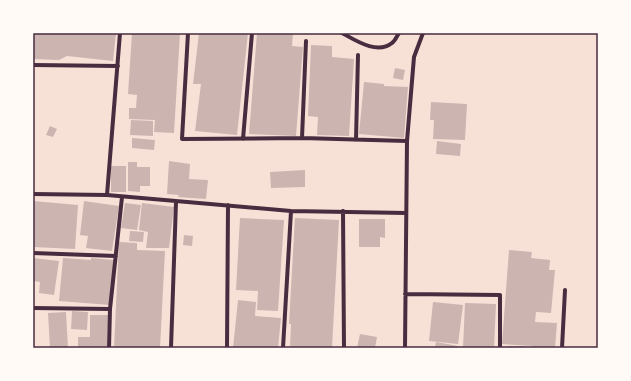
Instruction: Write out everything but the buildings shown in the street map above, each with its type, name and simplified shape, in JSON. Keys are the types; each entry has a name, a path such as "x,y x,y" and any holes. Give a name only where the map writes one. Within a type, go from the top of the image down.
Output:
{"street":[{"path":"107,195 120,33"},
{"path":"188,33 182,139 302,138 407,141"},
{"path":"243,138 252,33"},
{"path":"342,33 359,42 383,48 392,43 399,33"},
{"path":"405,348 407,141 414,57 423,33"},
{"path":"302,138 306,41"},
{"path":"356,140 358,55"},
{"path":"33,65 118,66"},
{"path":"33,194 107,195 291,211 406,213"},
{"path":"109,348 110,309 122,197"},
{"path":"171,348 176,202"},
{"path":"227,348 228,206"},
{"path":"283,348 291,211"},
{"path":"343,211 344,348"},
{"path":"33,253 116,256"},
{"path":"562,348 565,290"},
{"path":"405,294 500,295 500,348"},
{"path":"33,308 110,309"}]}
